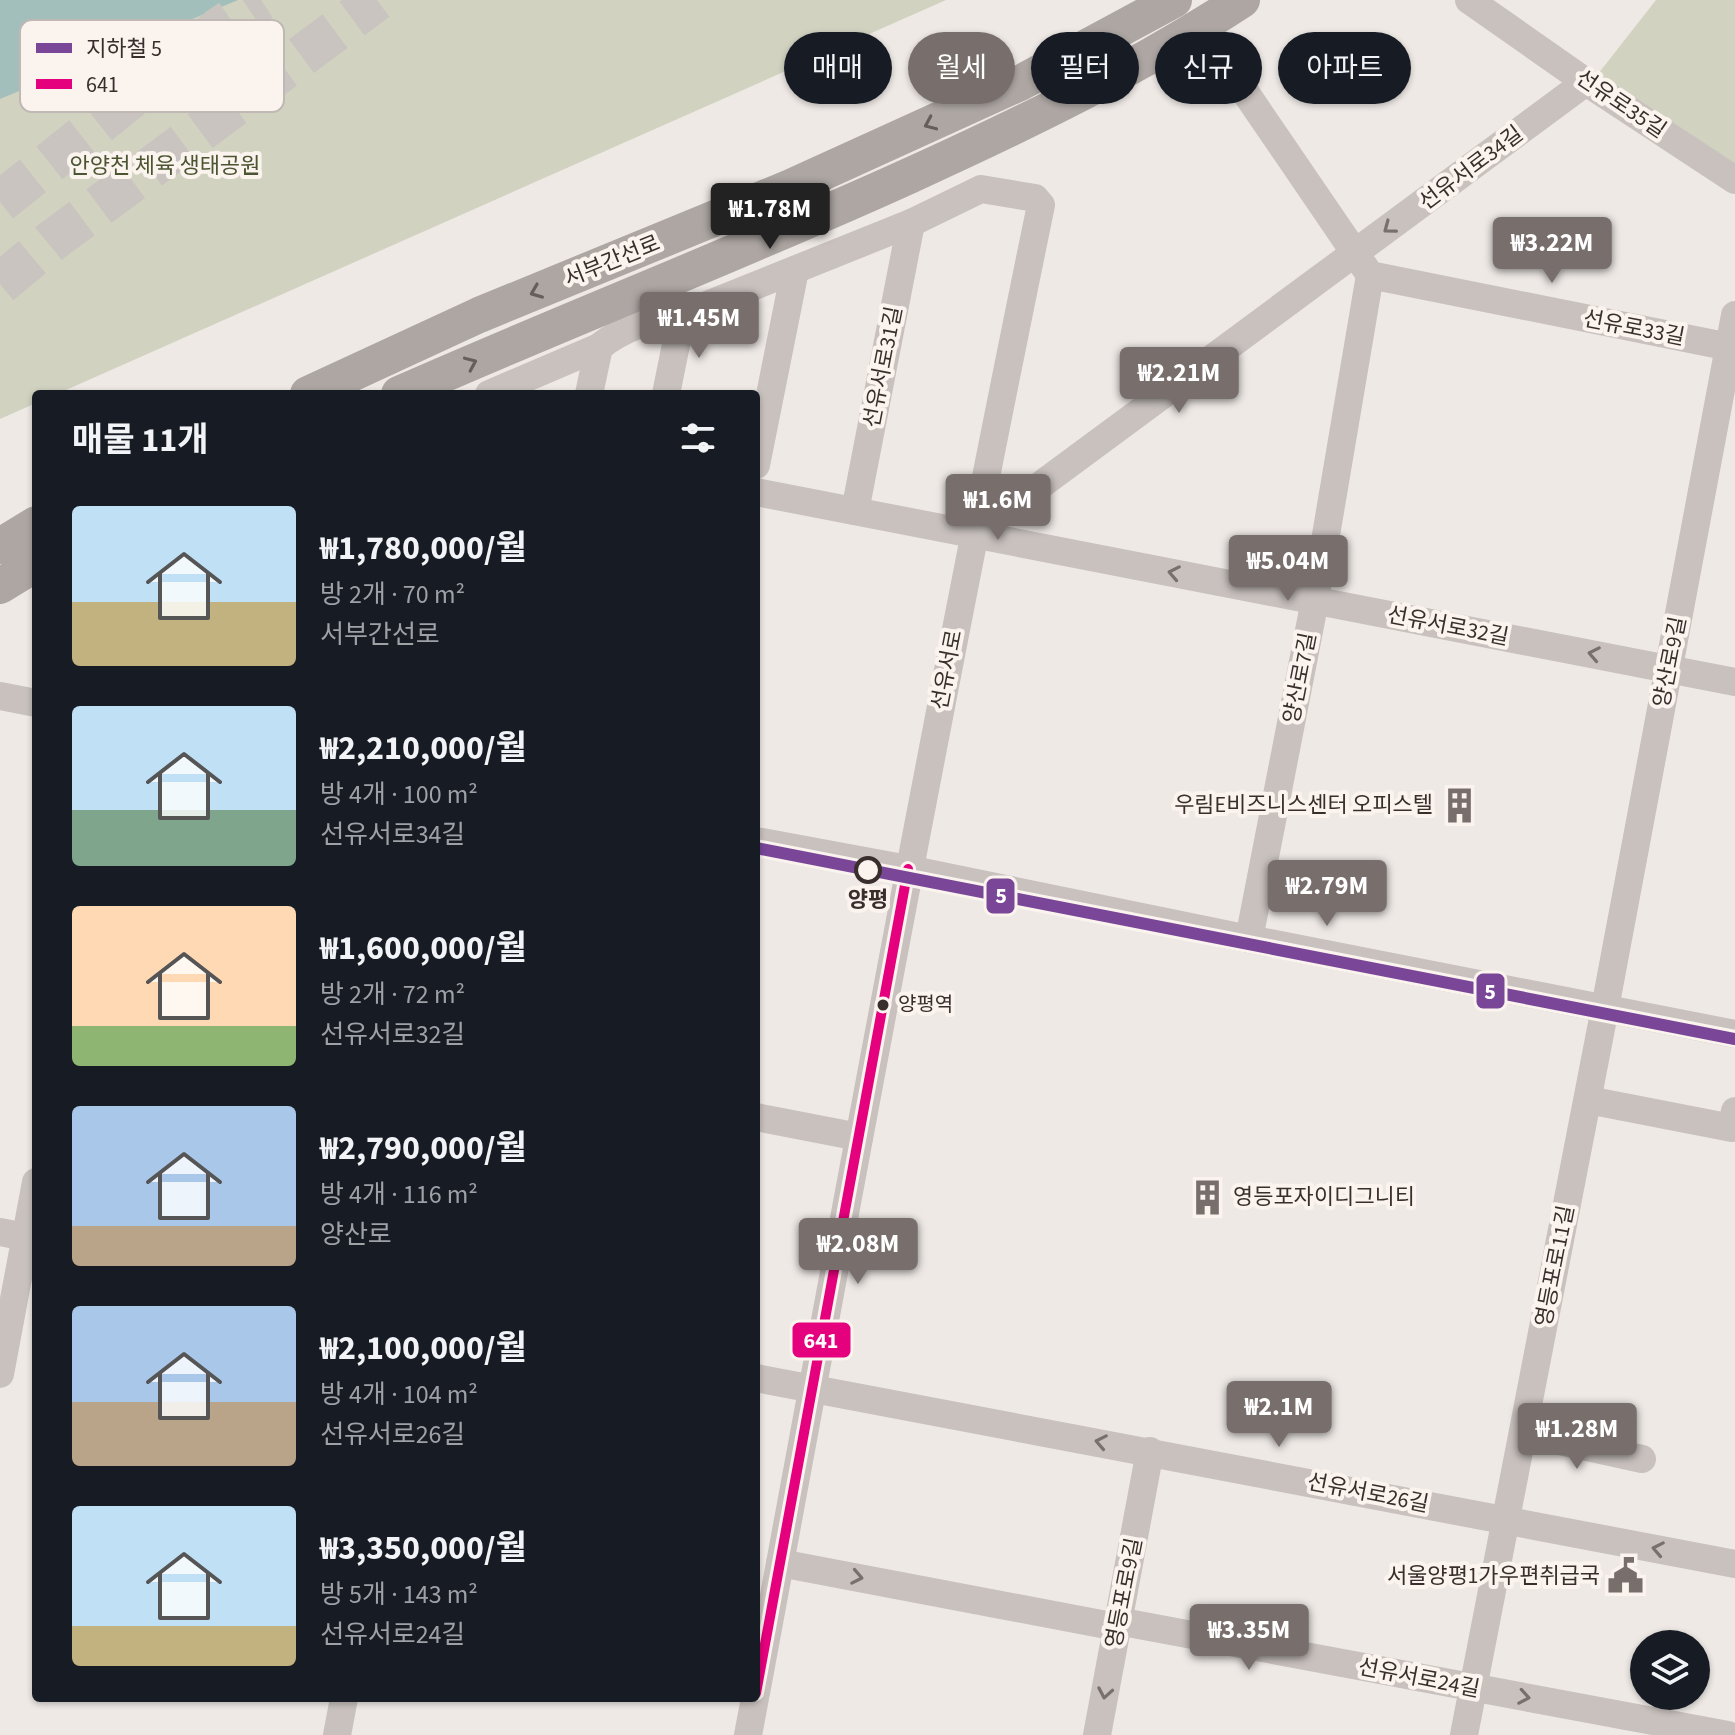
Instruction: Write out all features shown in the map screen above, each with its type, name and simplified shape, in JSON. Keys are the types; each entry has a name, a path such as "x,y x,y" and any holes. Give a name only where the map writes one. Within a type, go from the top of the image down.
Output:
{"main road":[{"name":"서부간선로","path":"317,390 479,315 791,187 1008,89 1174,0"},
{"name":"서부간선로","path":"409,390 806,223 1040,117 1186,37 1242,0"},
{"path":"0,546 32,526"},
{"path":"0,586 32,566"}],"street":[{"name":"선유로35길","path":"1469,0 1735,180"},
{"name":"선유서로34길","path":"973,535 1362,264 1586,82"},
{"path":"1253,104 1362,264"},
{"name":"선유서로","path":"760,1674 908,869 1041,205 1035,198 981,189 911,223"},
{"path":"498,390 599,347 611,337 666,316 682,315 911,223"},
{"name":"선유서로31길","path":"855,511 911,223"},
{"name":"선유로33길","path":"1362,264 1732,348"},
{"name":"양산로7길","path":"1249,939 1315,600 1362,264"},
{"path":"760,445 795,270"},
{"path":"667,390 682,315"},
{"name":"양산로9길","path":"1605,1008 1732,348 1735,315"},
{"path":"590,390 599,347"},
{"path":"760,493 973,535"},
{"name":"선유서로32길","path":"973,535 1735,682"},
{"path":"0,696 32,702"},
{"path":"760,842 1735,1034"},
{"name":"영등포로11길","path":"1464,1735 1605,1008"},
{"path":"1588,1100 1733,1120"},
{"path":"760,1118 859,1137"},
{"path":"0,1374 21,1236 32,1196"},
{"name":"선유서로26길","path":"760,1379 1735,1564"},
{"path":"1523,1433 1642,1459"},
{"name":"영등포로9길","path":"1097,1735 1150,1451"},
{"name":"선유서로24길","path":"780,1563 1117,1627 1128,1623 1728,1735"},
{"path":"337,1735 343,1702"},
{"name":"선유서로","path":"748,1735 755,1702"}],"green space":[{"name":"안양천 체육 생태공원","path":"0,0 946,0 874,32 784,32 784,72 66,390 32,390 32,405 0,419"},
{"path":"1656,0 1735,0 1735,167 1598,74"}],"water":[{"path":"0,0 238,0 190,20 20,20 20,91 0,99"}],"tunnel":[{"path":"231,20 261,0"},
{"path":"284,69 377,0"},
{"path":"0,202 113,112"},
{"path":"0,284 53,240 226,112"}],"metro line":[{"name":"5","path":"760,849 1735,1039"}],"transit line":[{"name":"641","path":"760,1671 908,869"}],"place":[{"name":"우림E비즈니스센터 오피스텔","path":"1459,805"},
{"name":"양평","path":"868,870"},
{"name":"양평역","path":"883,1005"},
{"name":"영등포자이디그니티","path":"1207,1197"},
{"name":"서울양평1가우편취급국","path":"1626,1576"}]}
